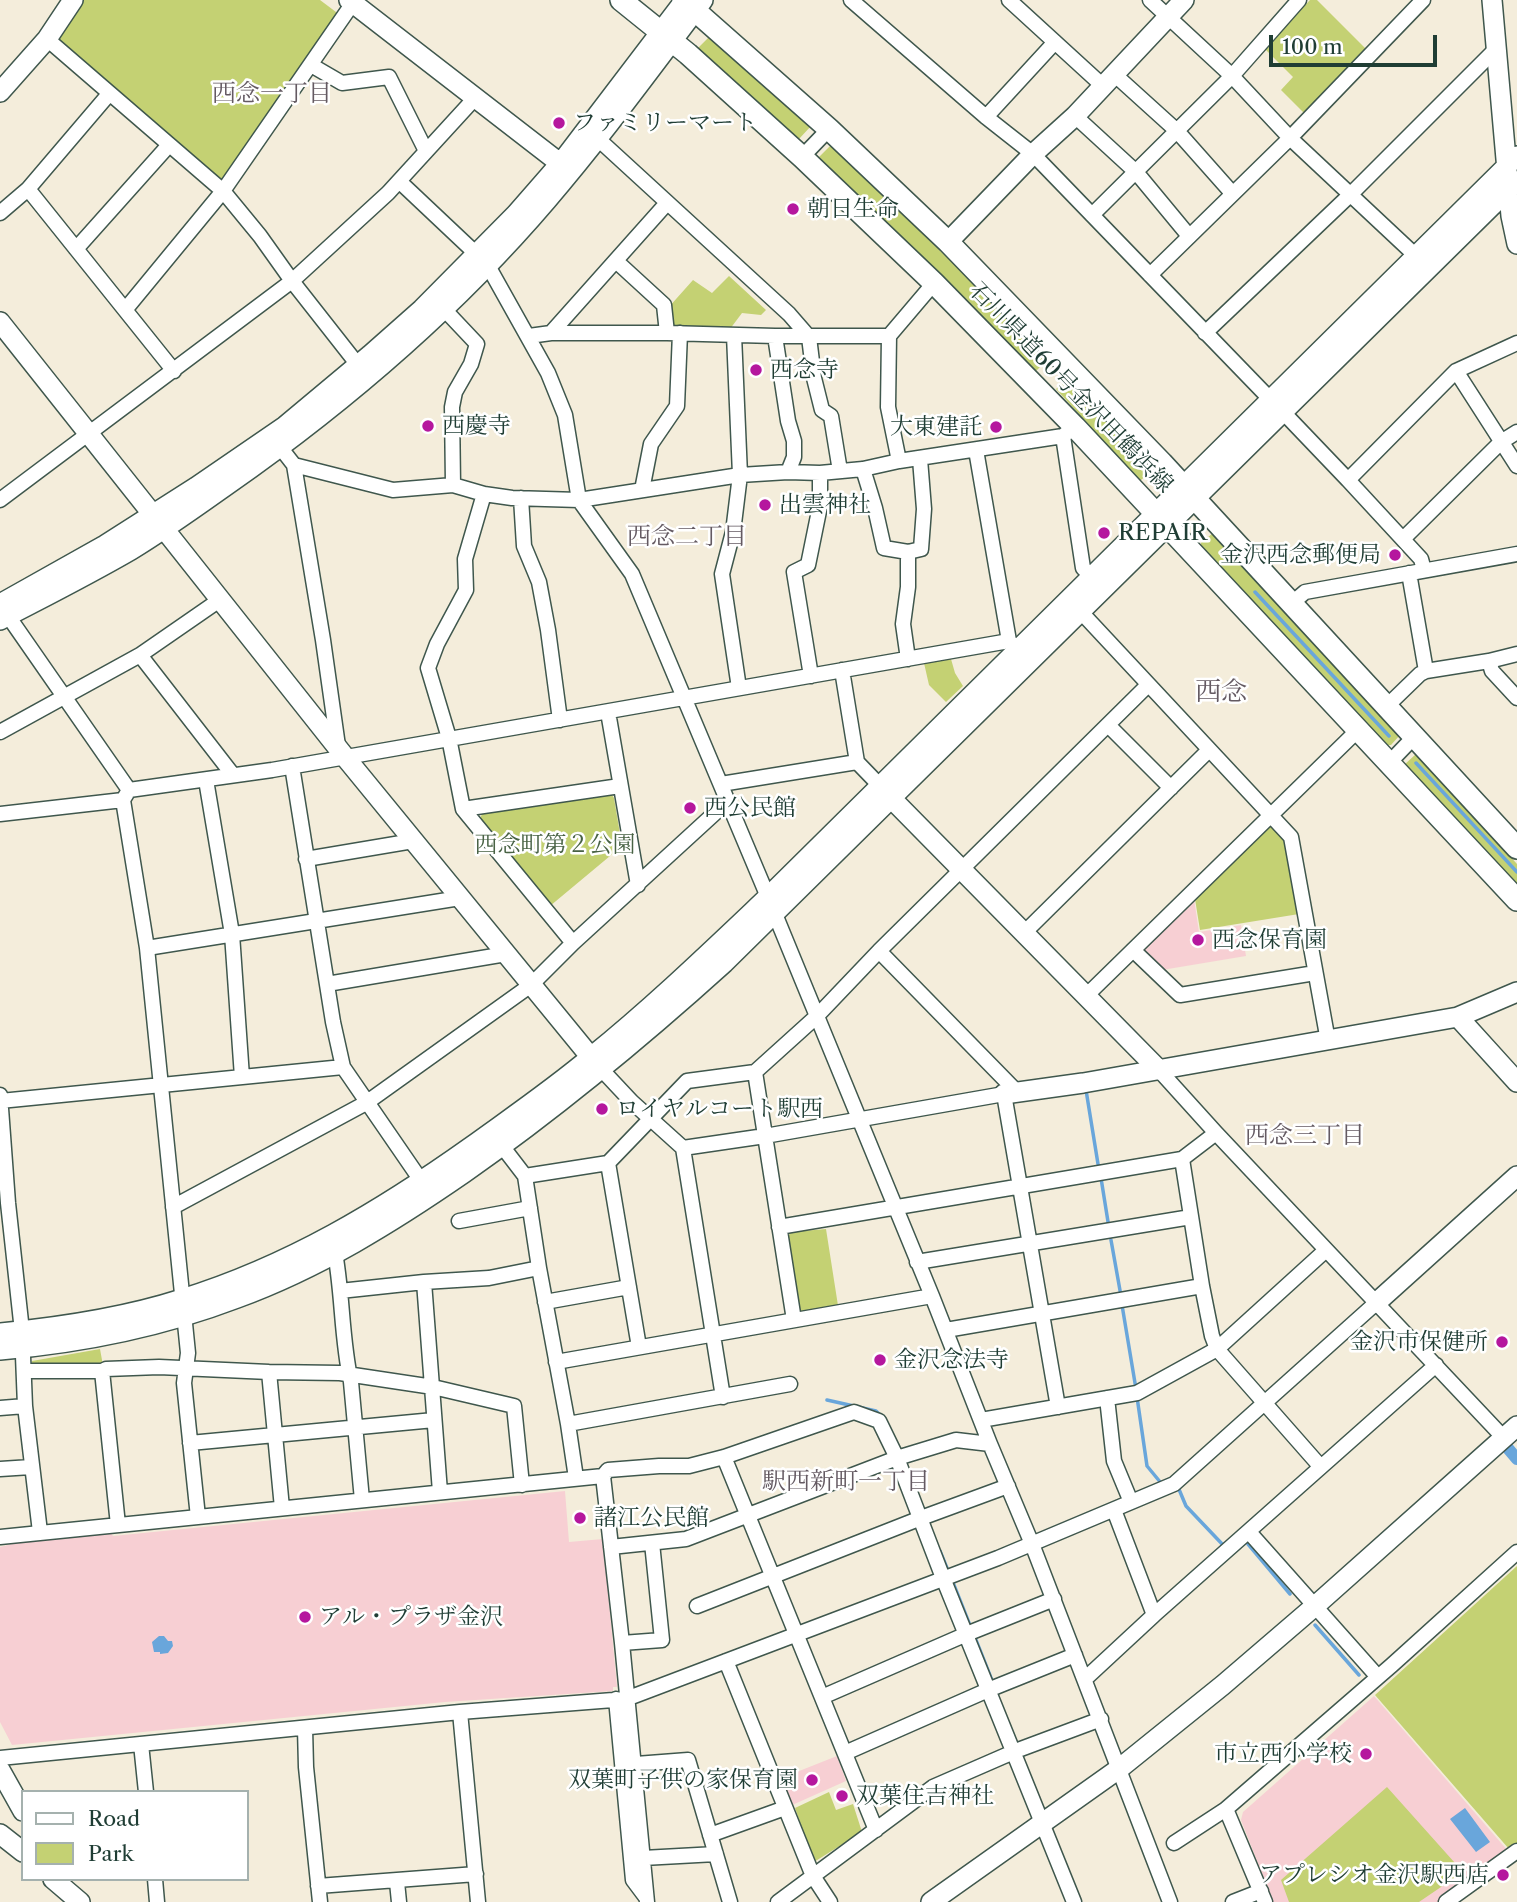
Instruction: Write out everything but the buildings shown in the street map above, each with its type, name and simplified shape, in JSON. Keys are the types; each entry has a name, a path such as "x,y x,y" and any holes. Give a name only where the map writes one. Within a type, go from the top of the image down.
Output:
{"main road":[{"name":"石川県道60号金沢田鶴浜線","path":"621,0 802,157 934,283 1069,431 1161,520 1517,900"},
{"name":"石川県道60号金沢田鶴浜線","path":"690,2 948,242 1189,493 1517,848"}],"street":[{"path":"0,92 47,39 72,0"},
{"path":"851,0 986,117 1033,154 1421,559 1416,572 1426,671"},
{"path":"1009,0 1055,42 1177,131 1232,193"},
{"path":"1150,0 1231,76 1290,138 1416,256"},
{"path":"948,242 1033,154 1075,116 1184,0"},
{"path":"1092,215 1231,76 1299,0"},
{"path":"1150,275 1290,138 1423,0"},
{"path":"1492,0 1512,173 1511,216 1517,244"},
{"path":"125,310 223,191 353,1 565,167"},
{"path":"159,522 274,434 321,407 394,353 443,308 516,214 597,138 690,2"},
{"path":"565,167 666,37"},
{"path":"47,39 223,191 358,365"},
{"path":"986,117 1055,42"},
{"path":"1205,333 1351,194 1496,49"},
{"path":"311,65 342,83 389,76 426,151"},
{"path":"0,212 28,189 109,94"},
{"path":"2,494 89,434 292,281 399,181 475,98"},
{"path":"1075,116 1136,172 1189,236"},
{"path":"802,157 829,129"},
{"path":"597,138 789,314 809,337 819,399 822,410 831,416 840,471"},
{"path":"76,249 169,145"},
{"path":"1348,335 1416,256 1512,173"},
{"path":"333,1245 431,1196 502,1146 596,1063 687,974 771,906 886,792 1092,577 1161,520 1512,173"},
{"path":"399,181 482,260 548,373 565,415 579,500 632,574 946,1330 1076,1655 1170,1902"},
{"path":"28,189 174,371"},
{"path":"551,333 667,203"},
{"path":"198,1517 184,1383 188,1353 162,1085 126,795 64,697 2,610 105,545 159,522 280,447 321,407 358,365 482,260"},
{"path":"616,261 664,305 674,333 677,406 651,444 642,490"},
{"path":"899,461 888,407 889,336 934,283"},
{"path":"443,308 477,344 471,364 455,392 452,407 453,485"},
{"path":"0,322 531,985 632,1102 683,1148 723,1397"},
{"path":"528,336 551,333 674,333 775,337 889,336"},
{"path":"734,335 740,475 733,532 722,574 739,688"},
{"path":"775,337 788,421 794,441 794,457 788,472"},
{"path":"1348,481 1456,371 1517,343"},
{"path":"1456,371 1517,466"},
{"path":"294,464 393,490 453,485 484,494 579,500 740,475 863,469 1069,431 1083,568 1092,577"},
{"path":"1403,540 1501,442 1517,432"},
{"path":"280,447 294,464 342,752"},
{"path":"976,450 1019,651"},
{"path":"863,469 884,548 908,552 921,549 924,509 920,459"},
{"path":"811,676 794,572 808,565 820,506 820,473"},
{"path":"484,494 466,559 466,590 437,644 428,668 449,738 464,809 573,943"},
{"path":"521,498 524,546 539,582 560,720"},
{"path":"0,814 292,766 342,752 560,720 908,659 1019,651 1080,612 1161,520"},
{"path":"908,552 908,587 902,624 908,659"},
{"path":"1291,604 1305,592 1517,554"},
{"path":"0,732 140,655 221,599"},
{"path":"1080,612 1291,837 1328,1041"},
{"path":"1387,707 1426,671 1517,654"},
{"path":"140,655 233,775"},
{"path":"1489,661 1492,670 1517,698"},
{"path":"842,670 857,762 1159,1070 1376,1304 1436,1365 1510,1432 1223,1685 1120,1768 931,1902"},
{"path":"525,1176 608,1163 687,1081 755,1072 817,1016 879,951 1148,685"},
{"path":"608,712 638,885"},
{"path":"1108,725 1171,788"},
{"path":"1087,995 1358,730"},
{"path":"1388,763 1415,737"},
{"path":"1025,932 1209,750"},
{"path":"720,784 857,762"},
{"path":"292,766 332,1022 342,1067 422,1182"},
{"path":"206,780 232,934 242,1077"},
{"path":"464,809 620,786"},
{"path":"173,1206 366,1103 531,985 727,802"},
{"path":"306,859 414,841"},
{"path":"147,948 460,898"},
{"path":"1133,950 1180,995 1315,973"},
{"path":"879,951 1011,1093 1020,1186 1058,1406"},
{"path":"327,984 506,954"},
{"path":"683,1148 1159,1070 1458,1017 1517,992"},
{"path":"1458,1017 1517,1082"},
{"path":"0,1333 22,1339 100,1336 183,1308 239,1298 274,1283 333,1245 545,1093 596,1063"},
{"path":"0,1101 342,1067"},
{"path":"755,1072 794,1320"},
{"path":"0,1095 22,1339 25,1406 40,1532"},
{"path":"779,1227 1182,1159 1216,1133"},
{"path":"502,1146 525,1176 538,1268 576,1478"},
{"path":"1182,1159 1202,1286 1217,1349 1320,1466"},
{"path":"608,1163 639,1347"},
{"path":"0,1758 460,1712 621,1699 796,1635 1032,1544 1174,1484 1517,1176"},
{"path":"459,1222 530,1208"},
{"path":"917,1262 1191,1217"},
{"path":"333,1245 362,1500"},
{"path":"981,1420 1137,1393 1217,1349 1326,1250"},
{"path":"340,1292 489,1278 538,1268"},
{"path":"424,1282 440,1492"},
{"path":"946,1330 1202,1286"},
{"path":"545,1302 629,1287"},
{"path":"556,1362 932,1296"},
{"path":"0,1350 22,1339"},
{"path":"1085,1679 1436,1365"},
{"path":"24,1371 102,1371 159,1367 185,1370 340,1373 433,1387 514,1406 522,1485"},
{"path":"102,1371 118,1525"},
{"path":"269,1372 282,1508"},
{"path":"568,1424 790,1384"},
{"path":"1107,1398 1114,1461 1131,1503"},
{"path":"0,1408 25,1406"},
{"path":"647,1899 633,1880 632,1805 621,1699 622,1643 603,1476 608,1469 689,1466 724,1457 853,1412 879,1421 901,1457 1074,1902"},
{"path":"190,1443 434,1420"},
{"path":"611,1547 686,1539 901,1457 956,1440 990,1444"},
{"path":"724,1457 876,1830"},
{"path":"0,1469 32,1467"},
{"path":"0,1537 603,1476"},
{"path":"697,1606 1008,1486"},
{"path":"1114,1510 1154,1615"},
{"path":"1249,1532 1378,1677"},
{"path":"622,1643 662,1640 652,1543"},
{"path":"1174,1843 1226,1809 1517,1552"},
{"path":"822,1697 1054,1599"},
{"path":"845,1753 1076,1655"},
{"path":"726,1661 813,1876 830,1902"},
{"path":"460,1712 478,1902"},
{"path":"778,1902 933,1787 1101,1719"},
{"path":"305,1728 306,1767 320,1902"},
{"path":"141,1744 146,1790"},
{"path":"628,1765 688,1760 730,1902"},
{"path":"0,1770 21,1807"},
{"path":"632,1805 643,1858 647,1899"},
{"path":"710,1835 785,1808"},
{"path":"1226,1809 1263,1897 1233,1902"},
{"path":"0,1833 13,1850"},
{"path":"1446,1902 1517,1850"},
{"path":"643,1858 716,1854"},
{"path":"318,1886 476,1874"},
{"path":"55,1881 71,1895"},
{"path":"155,1881 157,1902"},
{"path":"397,1882 398,1902"}],"shaded area":[{"name":"西念保育園","path":"1194,899 1199,932 1241,925 1246,956 1162,970 1145,954 1145,948"},
{"name":"アル・プラザ金沢","path":"565,1491 569,1542 603,1539 617,1687 613,1687 613,1691 445,1702 12,1745 0,1722 0,1547 111,1533 113,1536"},
{"name":"市立西小学校","path":"1374,1696 1508,1851 1437,1902 1273,1902 1241,1820 1243,1812"},
{"name":"双葉町子供の家保育園","path":"837,1756 846,1781 790,1806 779,1779"}],"green space":[{"path":"83,0 320,0 340,15 222,186 57,40"},
{"path":"1310,0 1317,0 1369,52 1306,115 1281,90 1293,77 1264,48"},
{"path":"710,36 811,126 799,139 698,48"},
{"path":"832,144 1049,358 1036,371 819,157"},
{"path":"729,276 766,310 761,315 742,313 724,337 672,336 668,308 693,280 712,293"},
{"path":"1069,377 1153,469 1140,481 1056,389"},
{"path":"1213,533 1400,735 1391,745 1385,745 1201,546"},
{"path":"951,659 963,686 946,702 929,685 924,663"},
{"path":"1416,754 1517,864 1517,886 1404,765"},
{"name":"西念町第２公園","path":"610,792 614,798 622,846 550,906 479,821 482,814"},
{"path":"1274,826 1286,841 1299,914 1200,930 1195,899 1267,827"},
{"path":"826,1229 839,1312 797,1314 786,1239 791,1232"},
{"path":"100,1349 104,1371 32,1373 32,1361"},
{"path":"1517,1566 1517,1843 1509,1849 1375,1695"},
{"path":"1387,1787 1463,1872 1419,1902 1289,1902 1281,1880"},
{"path":"829,1792 836,1810 853,1804 862,1832 814,1862 795,1808"}],"water":[{"path":"159,1636 172,1641 173,1646 168,1653 154,1652 152,1642"},
{"path":"1465,1808 1490,1842 1476,1852 1450,1819"}],"waterway":[{"path":"1255,592 1389,736"},
{"path":"1416,763 1517,872"},
{"path":"1086,1090 1098,1164"},
{"path":"1101,1178 1109,1228"},
{"path":"1111,1240 1121,1296"},
{"path":"1122,1305 1136,1389"},
{"path":"1137,1397 1147,1466 1161,1483"},
{"path":"827,1400 876,1411 881,1416"},
{"path":"1506,1446 1517,1459"},
{"path":"1178,1487 1186,1506 1224,1546"},
{"path":"1248,1544 1290,1594"},
{"path":"940,1551 949,1573"},
{"path":"952,1580 971,1628"},
{"path":"1315,1625 1359,1675"},
{"path":"974,1635 993,1683"}],"place":[{"name":"ファミリーマート","path":"559,123"},
{"name":"朝日生命","path":"793,209"},
{"name":"西念寺","path":"756,370"},
{"name":"西慶寺","path":"428,426"},
{"name":"大東建託","path":"996,427"},
{"name":"出雲神社","path":"765,505"},
{"name":"REPAIR","path":"1104,533"},
{"name":"金沢西念郵便局","path":"1395,555"},
{"name":"西公民館","path":"690,808"},
{"name":"西念保育園","path":"1198,940"},
{"name":"ロイヤルコート駅西","path":"602,1109"},
{"name":"金沢市保健所","path":"1502,1342"},
{"name":"金沢念法寺","path":"880,1360"},
{"name":"諸江公民館","path":"580,1518"},
{"name":"アル・プラザ金沢","path":"305,1617"},
{"name":"市立西小学校","path":"1366,1754"},
{"name":"双葉町子供の家保育園","path":"812,1780"},
{"name":"双葉住吉神社","path":"842,1796"},
{"name":"アプレシオ金沢駅西店","path":"1503,1875"}],"district":[{"name":"西念一丁目","path":"272,94"},
{"name":"西念二丁目","path":"687,537"},
{"name":"西念","path":"1221,692"},
{"name":"西念三丁目","path":"1305,1136"},
{"name":"駅西新町一丁目","path":"846,1482"}]}
